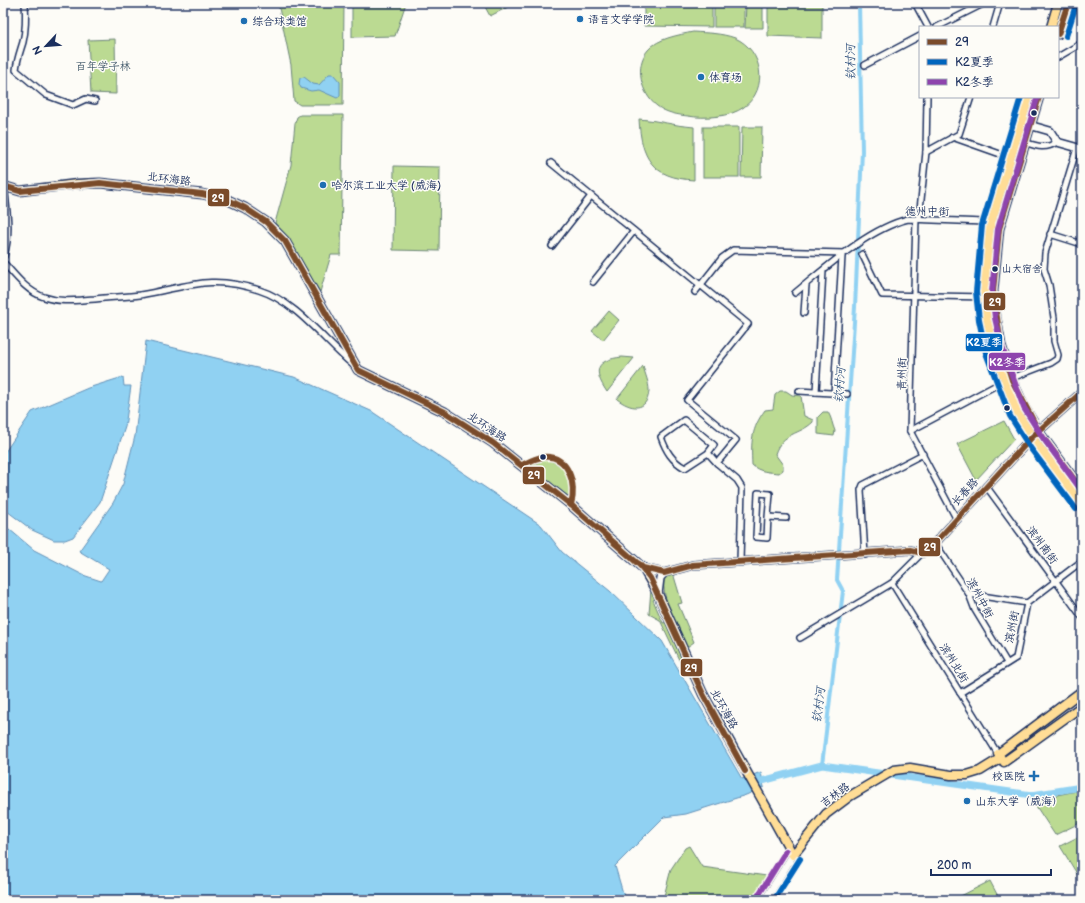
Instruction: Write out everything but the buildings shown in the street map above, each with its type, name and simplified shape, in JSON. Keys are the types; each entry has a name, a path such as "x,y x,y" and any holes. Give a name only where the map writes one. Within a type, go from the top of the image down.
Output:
{"main road":[{"path":"1051,26 1058,3"},
{"path":"1059,31 1068,3"},
{"path":"1029,98 1026,124 1000,225 994,297 1007,379 1017,412 1082,490"},
{"path":"1026,124 1039,98"},
{"path":"1007,379 994,350 987,319 984,298 986,253 991,222 1020,146"},
{"name":"北环海路","path":"3,186 20,191 77,184 100,183 144,186 202,194 228,200 245,208 266,222 285,241 358,370 445,412 493,443 571,505 643,568 658,594 703,694 793,855"},
{"path":"1035,434 1082,504"},
{"path":"1001,758 1082,691"},
{"path":"1001,758 1082,706"},
{"name":"吉林路","path":"793,855 826,814 850,796 894,770 910,768 951,775 967,775 980,771 1001,758"},
{"path":"787,844 792,848 800,846"}],"street":[{"path":"25,3 26,24 17,58 16,70 46,95 73,105 86,99 95,101"},
{"path":"914,3 927,26"},
{"path":"939,26 985,3"},
{"path":"993,26 1000,3"},
{"path":"1065,12 1071,14 1082,7"},
{"path":"865,65 919,37"},
{"path":"1059,56 1082,43"},
{"name":"青州街","path":"910,431 917,219 926,152 927,98"},
{"path":"926,152 960,134 970,98"},
{"path":"956,518 910,431 1007,379 1051,363 1057,359 1058,355 1054,342 1054,318 1049,285 1044,269 1050,234 1080,149 1056,142 1050,131 1026,124"},
{"path":"952,137 1003,155"},
{"path":"1007,143 1043,148 1050,147 1056,142"},
{"path":"552,163 748,324 687,400 736,440 717,463"},
{"path":"3,186 8,222 7,243 3,256"},
{"path":"552,246 591,196"},
{"name":"德州中街","path":"795,294 854,246 896,222 908,219 917,219 991,222 1000,225"},
{"path":"593,282 634,231"},
{"path":"1050,234 1082,244"},
{"path":"695,292 722,258 733,250 844,254 834,394"},
{"path":"862,254 882,295 914,297 994,297"},
{"path":"3,262 24,285 42,297 63,302 140,295 187,285 215,281 239,284 261,290 293,309 358,370"},
{"path":"816,392 823,271"},
{"path":"804,313 806,285"},
{"path":"800,391 847,394"},
{"name":"长春路","path":"922,553 935,543 956,518 1035,434 1082,392"},
{"path":"684,420 714,446 708,453 685,468 676,464 666,451 661,437 684,420"},
{"path":"708,453 737,480 742,488 740,562"},
{"path":"865,555 861,490 863,485 923,454"},
{"name":"滨州南街","path":"986,486 1082,617"},
{"path":"758,493 770,494 768,517 767,538 756,537 758,493"},
{"path":"768,517 786,518"},
{"name":"滨州中街","path":"935,543 969,594 975,610 1007,663"},
{"path":"643,568 664,573 693,564 865,555 910,550 922,553"},
{"path":"800,638 892,583 922,553"},
{"name":"滨州街","path":"960,693 1016,658 1026,603 1082,561"},
{"path":"658,594 660,578 664,573"},
{"name":"滨州北街","path":"892,583 1001,758"},
{"path":"969,594 1026,603"},
{"path":"765,900 793,855"}],"green space":[{"path":"278,3 344,3 343,105 300,105 294,101 291,65"},
{"path":"352,3 406,3 395,36 352,37"},
{"path":"483,3 516,3 490,16"},
{"path":"644,3 712,3 712,27 644,26"},
{"path":"714,3 744,3 744,27 714,27"},
{"path":"746,3 763,3 763,28 745,28"},
{"path":"768,3 822,3 822,38 768,36"},
{"path":"693,32 730,36 744,44 752,51 757,60 760,80 752,99 744,107 725,115 694,117 672,113 657,106 651,101 643,87 640,72 641,64 648,50 663,40"},
{"name":"百年学子林","path":"115,39 116,94 91,93 88,40"},
{"path":"300,115 343,115 341,255 331,255 320,292 287,236 275,223 291,165 295,123 297,117"},
{"path":"639,119 694,127 694,180 668,175 659,170 652,163 646,155 643,145"},
{"path":"703,127 739,127 739,177 703,177"},
{"path":"742,127 762,127 761,177 741,177"},
{"path":"394,166 440,167 439,251 393,250"},
{"path":"609,311 619,320 603,340 592,331"},
{"path":"613,358 634,358 607,392 599,378 599,367"},
{"path":"643,366 648,381 648,398 641,406 632,407 617,399"},
{"path":"780,391 786,391 792,395 801,396 804,416 813,420 813,422 787,438 778,447 775,454 783,465 783,470 779,473 761,470 752,465 752,449 754,430 757,423 765,410 773,409 775,395"},
{"path":"823,412 828,412 835,431 834,436 818,434 818,417"},
{"path":"1004,421 1014,439 976,480 957,444"},
{"path":"544,460 557,464 566,472 570,484 569,497 530,466"},
{"path":"673,573 682,603 678,604 694,642 687,647 671,613 665,595 664,578"},
{"path":"651,589 656,599 653,600 663,623 667,622 685,663 681,664 660,620 649,614"},
{"path":"1082,790 1082,822 1055,835 1032,800"},
{"path":"1082,835 1082,882 1060,846"},
{"path":"689,846 702,867 774,877 760,900 663,900 671,869 685,848"},
{"path":"990,881 1000,900 953,900"}],"water":[{"path":"329,74 333,74 340,82 340,96 337,98 319,90 311,91 301,88 299,84 300,78 304,77 313,84 319,85"},
{"path":"146,341 294,377 371,411 541,525 562,552 610,591 662,641 742,779 761,772 764,787 746,795 686,814 664,817 615,866 625,900 3,900 3,524 34,550 83,575 101,581 109,569 79,551 113,503 123,484 135,436"},
{"path":"123,377 124,386 131,386 125,427 100,502 73,537 65,540 54,540 32,530 3,508 3,455 32,412 88,388"}],"waterway":[{"name":"钦村河","path":"822,765 843,591 837,580 855,307 862,151 859,3"},
{"path":"762,781 822,765 1032,795 1082,787"}],"transit line":[{"name":"29","path":"1059,31 1068,3"},
{"name":"K2夏季","path":"1066,36 1076,5"},
{"name":"K2夏季","path":"1021,98 982,225 976,292 979,320 986,353 1010,416 1031,449 1076,509"},
{"name":"29","path":"1039,98 999,229 993,291 1001,345 1012,380 1039,432 1082,490"},
{"name":"K2冬季","path":"1037,99 998,229 992,292 995,318 1002,348 1024,408 1044,439 1082,491"},
{"name":"29","path":"3,186 20,191 100,183 202,194 228,200 245,208 266,222 285,241 358,370 445,412 493,443 571,505 643,568 664,573 693,565 910,550 922,553 935,543 1032,437 1082,392"},
{"name":"29","path":"522,465 534,459 543,457 552,457 559,460 569,472 572,480 573,497 571,505"},
{"name":"29","path":"639,564 650,578 703,694 745,771"},
{"name":"K2冬季","path":"758,896 786,851"},
{"name":"K2夏季","path":"774,900 800,859"}],"place":[{"name":"语言文学学院","path":"580,19"},
{"name":"综合球类馆","path":"244,21"},
{"name":"体育场","path":"701,77"},
{"name":"哈尔滨工业大学 (威海)","path":"323,185"},
{"name":"山大宿舍","path":"995,269"},
{"name":"校医院","path":"1034,776"},
{"name":"山东大学（威海）","path":"967,801"}]}
